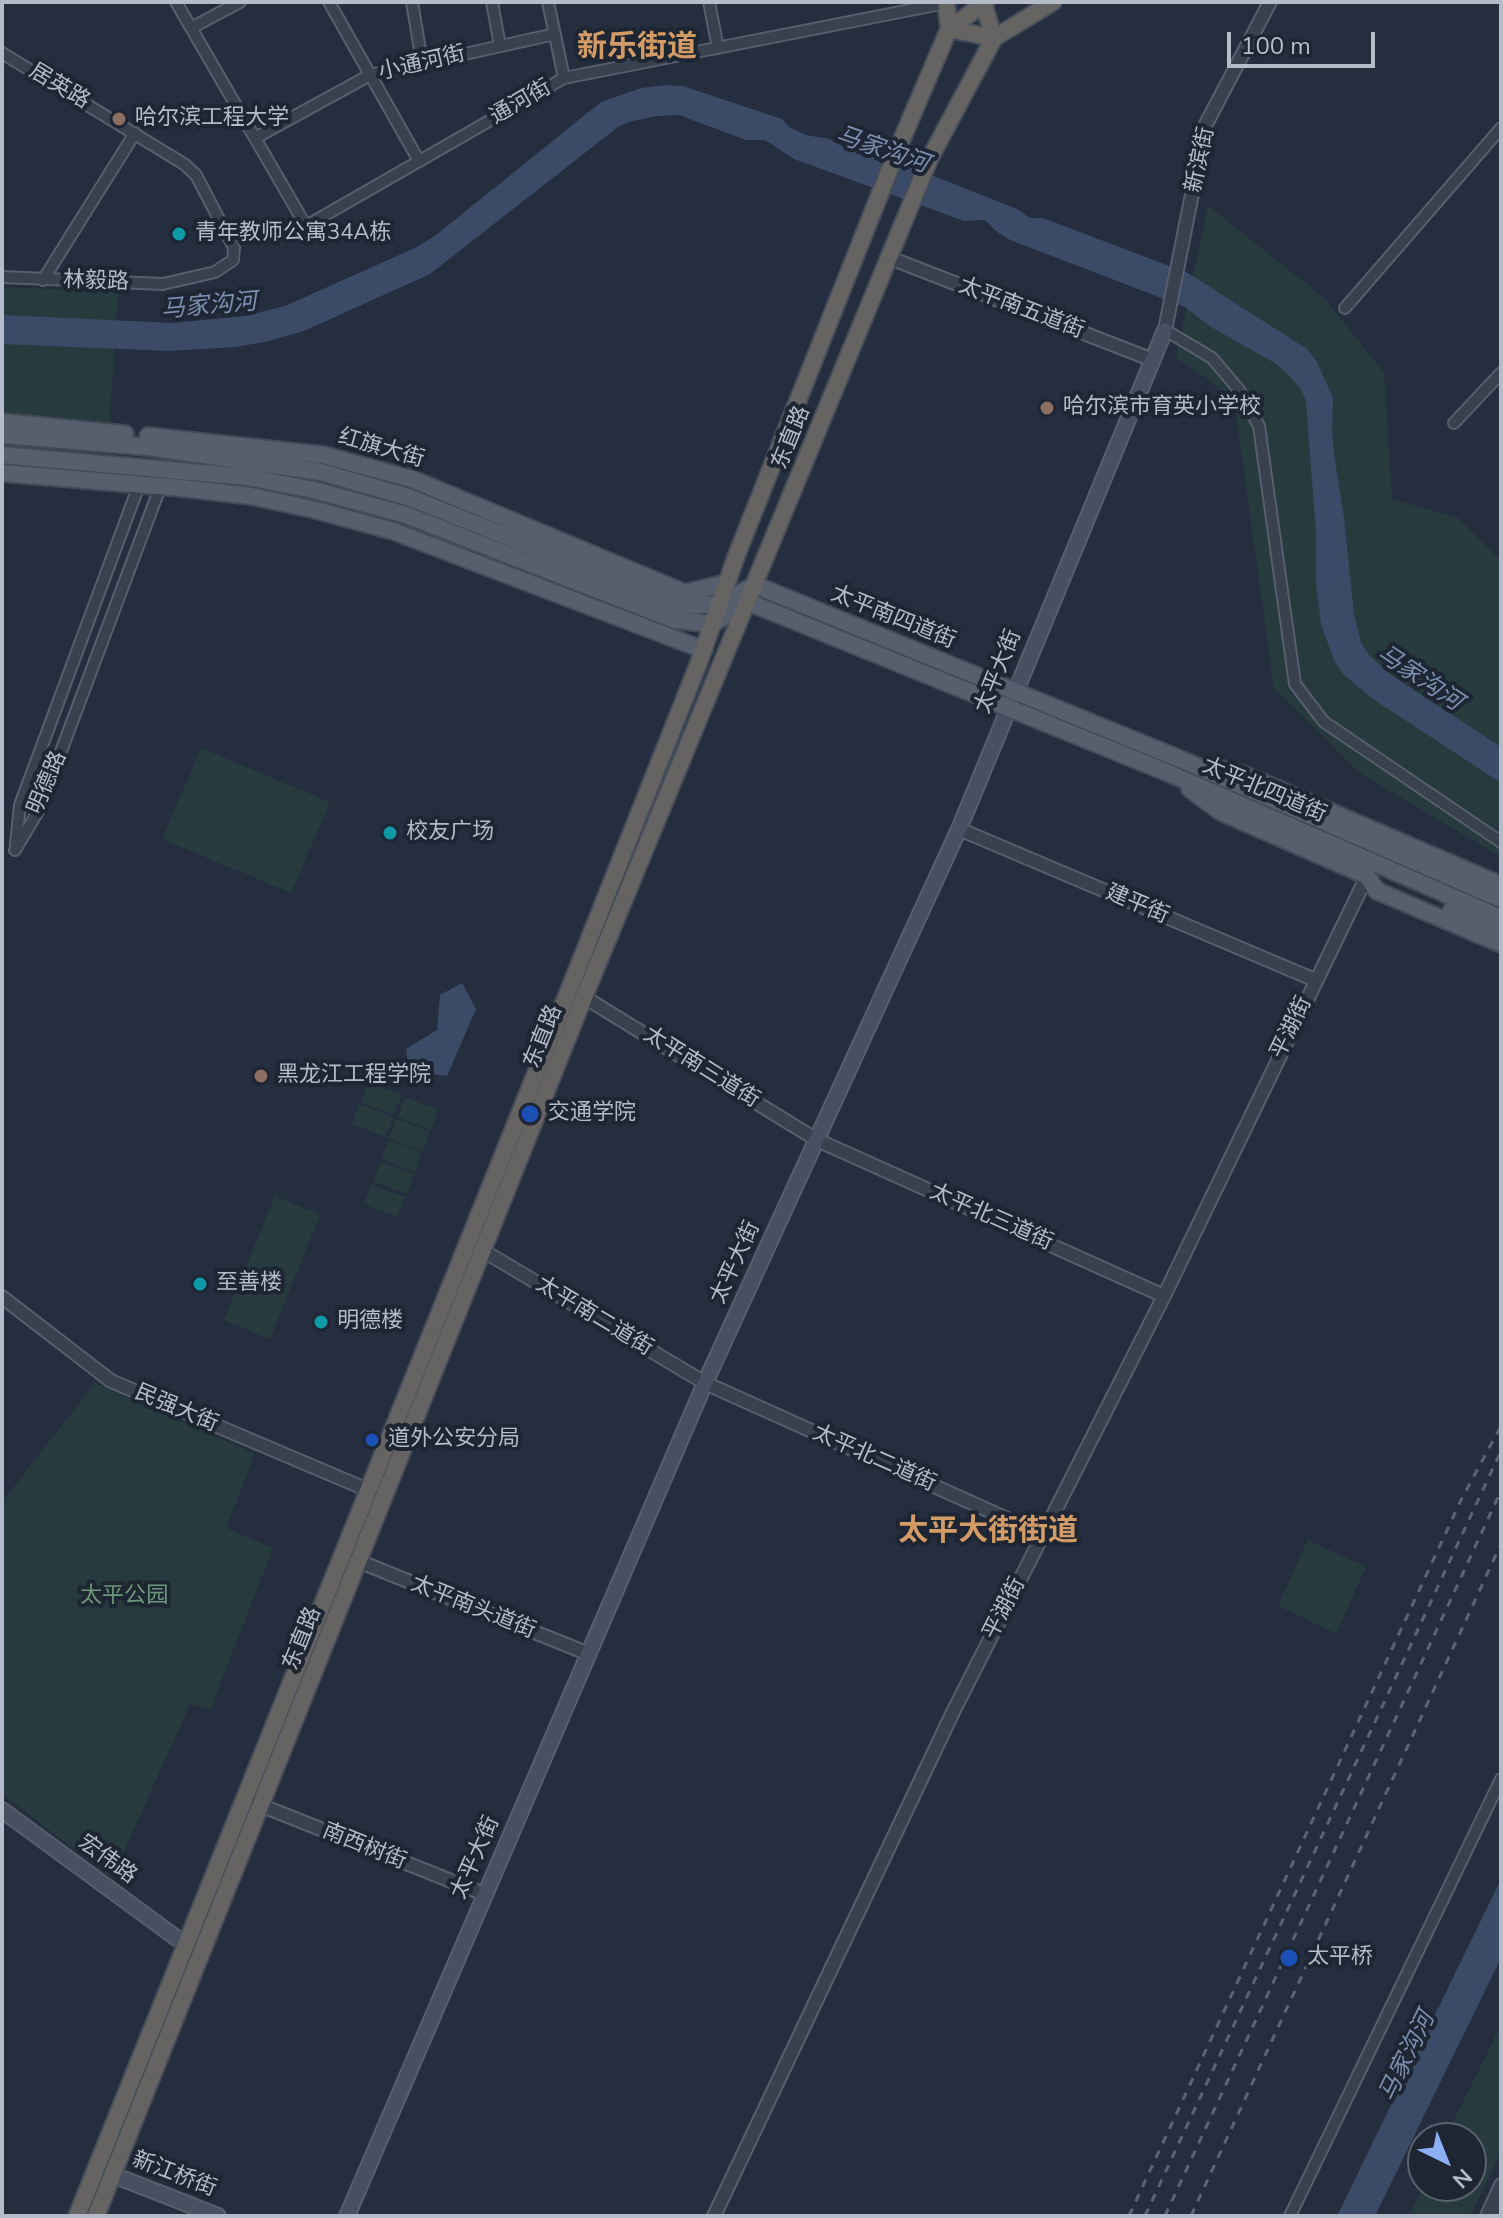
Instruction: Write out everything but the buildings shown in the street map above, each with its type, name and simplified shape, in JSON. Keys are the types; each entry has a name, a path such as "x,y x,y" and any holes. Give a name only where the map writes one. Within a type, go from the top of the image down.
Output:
{"highway":[{"path":"949,29 985,2 994,38"},
{"path":"949,29 994,38 1053,2"},
{"path":"946,3 949,29"},
{"name":"东直路","path":"96,2216 368,1490 704,650 726,583 899,146 949,29"},
{"name":"东直路","path":"77,2216 186,1945 358,1561 584,997 930,158 994,38"}],"main road":[{"name":"太平大街","path":"347,2216 705,1383 959,829 1165,330"},
{"name":"红旗大街","path":"2,422 323,455 412,479 685,593 726,583"},
{"name":"红旗大街","path":"2,435 148,447 321,472 408,497 678,613"},
{"path":"2,455 142,476 260,480 314,490 406,515 712,624 748,602"},
{"path":"2,473 142,476"},
{"path":"164,478 316,510 393,531 704,650"},
{"path":"678,613 719,604 755,585"},
{"name":"太平南四道街","path":"755,585 1015,691"},
{"name":"太平南四道街","path":"748,602 1008,709"},
{"name":"太平北四道街","path":"1015,691 1180,759 1233,792 1501,918"},
{"name":"太平北四道街","path":"1008,709 1166,772 1233,792 1501,899"},
{"path":"1180,759 1245,775 1501,885"},
{"path":"1166,772 1221,812 1501,932"},
{"path":"1367,876 1377,891 1501,944"},
{"name":"宏伟路","path":"2,1810 186,1945"},
{"name":"新江桥街","path":"113,2175 218,2216"}],"street":[{"path":"176,2 255,138"},
{"path":"191,28 240,2"},
{"path":"329,2 419,161"},
{"path":"412,2 422,62"},
{"path":"492,2 500,46"},
{"path":"548,2 564,78"},
{"path":"709,2 718,48"},
{"name":"新滨街","path":"1165,330 1206,124 1270,2"},
{"name":"通河街","path":"255,138 306,226 564,78 946,3"},
{"name":"小通河街","path":"255,138 370,75 555,34"},
{"name":"居英路","path":"2,53 184,164 196,175 228,233 234,248 233,260"},
{"path":"1345,308 1501,128"},
{"path":"43,280 135,133"},
{"name":"太平南五道街","path":"890,258 1153,360"},
{"name":"林毅路","path":"2,277 163,284 215,272 233,260"},
{"path":"1165,330 1212,358 1239,390 1259,426 1295,684 1324,722 1501,842"},
{"path":"1454,423 1501,373"},
{"name":"明德路","path":"15,850 20,805 142,476"},
{"name":"明德路","path":"15,850 39,810 164,478"},
{"name":"建平街","path":"959,829 1315,980"},
{"path":"2,846 15,850"},
{"name":"平湖街","path":"714,2216 953,1712 1164,1296 1367,876"},
{"name":"太平南三道街","path":"584,997 817,1140"},
{"name":"太平北三道街","path":"817,1140 1164,1296"},
{"name":"太平南二道街","path":"482,1250 705,1383"},
{"name":"民强大街","path":"2,1297 111,1381 368,1490"},
{"name":"太平北二道街","path":"705,1383 1043,1535"},
{"name":"太平南头道街","path":"358,1561 589,1654"},
{"path":"1290,2216 1501,1779"},
{"name":"南西树街","path":"252,1802 484,1894"},
{"path":"1487,2216 1501,2185"},
{"path":"1496,2216 1501,2206"}],"green space":[{"path":"1208,206 1322,296 1384,372 1392,499 1458,518 1501,561 1501,857 1360,773 1274,688 1235,406 1210,380 1176,358"},
{"path":"2,287 118,292 109,433 2,420"},
{"path":"201,748 330,802 291,893 162,839"},
{"path":"368,1083 402,1095 394,1115 361,1102"},
{"path":"405,1097 439,1110 431,1130 398,1117"},
{"path":"359,1104 393,1117 386,1137 352,1124"},
{"path":"397,1119 430,1131 423,1151 389,1138"},
{"path":"389,1140 422,1152 415,1172 381,1159"},
{"path":"381,1162 414,1174 407,1194 373,1181"},
{"path":"371,1184 405,1197 397,1217 364,1204"},
{"path":"275,1196 320,1215 270,1339 224,1320"},
{"name":"太平公园","path":"95,1383 255,1454 226,1528 273,1548 210,1710 190,1704 112,1878 2,1794 2,1502"},
{"path":"1308,1540 1366,1567 1336,1633 1278,1606"},
{"path":"1501,2025 1501,2152 1487,2181 1487,2122 1453,2122"},
{"path":"1416,2202 1477,2202 1470,2216 1409,2216"}],"water":[{"path":"683,86 782,119 789,127 806,135 829,139 847,149 866,149 1017,209 1030,218 1043,218 1188,273 1307,349 1317,362 1333,398 1334,454 1354,614 1361,643 1391,675 1501,747 1501,783 1373,699 1344,675 1334,660 1321,624 1316,583 1316,533 1306,401 1287,373 1211,327 1185,307 1010,240 985,220 964,221 794,159 765,140 746,140 679,115 629,122 618,127 430,274 304,331 269,341 236,347 169,351 2,344 2,315 173,323 245,316 285,306 417,247 436,235 601,102 641,88"},
{"path":"462,983 476,1009 447,1076 432,1074 428,1062 408,1063 406,1049 437,1030 440,995"},
{"path":"1501,1879 1501,1958 1421,2122 1407,2122 1407,2150 1375,2216 1337,2216"}],"railway":[{"path":"1129,2216 1461,1500 1501,1426"},
{"path":"1145,2216 1501,1451"},
{"path":"1165,2216 1501,1491"},
{"path":"1191,2216 1501,1544"}],"place":[{"name":"哈尔滨工程大学","path":"119,119"},
{"name":"青年教师公寓34A栋","path":"179,234"},
{"name":"哈尔滨市育英小学校","path":"1047,408"},
{"name":"校友广场","path":"390,833"},
{"name":"黑龙江工程学院","path":"261,1076"},
{"name":"交通学院","path":"530,1114"},
{"name":"至善楼","path":"200,1284"},
{"name":"明德楼","path":"321,1322"},
{"name":"道外公安分局","path":"372,1440"},
{"name":"太平桥","path":"1289,1958"}],"district":[{"name":"新乐街道","path":"637,49"},
{"name":"太平大街街道","path":"988,1533"}],"water label":[{"name":"马家沟河","path":"882,151"},
{"name":"马家沟河","path":"209,307"},
{"name":"马家沟河","path":"1419,679"},
{"name":"马家沟河","path":"1408,2057"}]}
